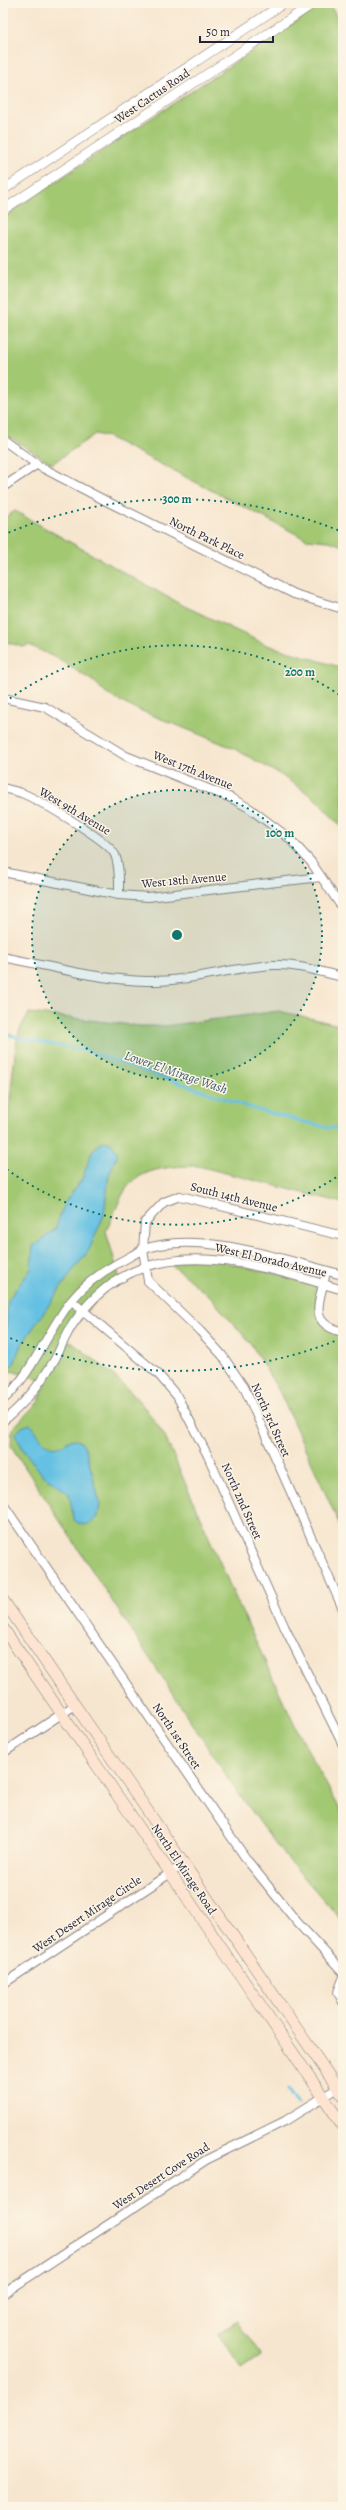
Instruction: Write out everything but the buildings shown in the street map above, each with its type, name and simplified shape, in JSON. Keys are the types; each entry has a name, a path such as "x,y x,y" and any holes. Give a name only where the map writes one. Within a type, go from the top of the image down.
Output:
{"main road":[{"name":"North El Mirage Road","path":"4,1604 75,1705 340,2092"},
{"name":"North El Mirage Road","path":"3,1628 343,2126"}],"street":[{"name":"West Cactus Road","path":"3,190 284,3"},
{"name":"West Cactus Road","path":"4,206 314,3"},
{"name":"North Park Place","path":"3,440 36,465 294,594 343,609"},
{"path":"3,487 36,465"},
{"name":"West 17th Avenue","path":"3,698 45,706 126,756 231,798 249,808 289,838 321,877 343,909"},
{"name":"West 9th Avenue","path":"3,788 24,794 71,822 93,832 109,845 115,854 118,866 119,895"},
{"name":"West 18th Avenue","path":"3,872 119,895 148,897 321,877"},
{"path":"3,957 117,978 147,981 224,973 274,965 300,967 343,976"},
{"name":"South 14th Avenue","path":"145,1265 143,1250 146,1222 164,1202 180,1196 343,1236"},
{"name":"West El Dorado Avenue","path":"3,1400 24,1378 72,1300 97,1276 143,1250 206,1243 253,1252 343,1275"},
{"name":"West El Dorado Avenue","path":"3,1421 37,1385 54,1360 75,1321 84,1310 105,1290 145,1265 207,1258 343,1290"},
{"name":"North 3rd Street","path":"145,1265 148,1281 222,1355 244,1387 343,1609"},
{"path":"326,1271 324,1285 317,1307 318,1315 326,1326 343,1332"},
{"name":"North 2nd Street","path":"72,1300 158,1374 178,1396 208,1456 285,1628 343,1745"},
{"name":"North 1st Street","path":"3,1504 247,1860 297,1922 343,1972"},
{"path":"3,1753 75,1705"},
{"name":"West Desert Mirage Circle","path":"3,1984 184,1864"},
{"path":"343,1979 338,1992 343,2002"},
{"name":"West Desert Cove Road","path":"3,2294 206,2160 285,2120 324,2097 340,2092"}],"green space":[{"path":"324,3 328,3 343,25 343,546 329,541 306,539 108,437 95,434 52,464 3,433 3,217"},
{"path":"15,511 178,603 267,645 343,668 343,828 313,797 281,775 233,748 127,705 105,693 96,683 56,658 29,645 23,647 3,641 3,519"},
{"path":"279,1011 343,1026 343,1203 198,1166 169,1167 140,1176 126,1189 106,1231 120,1279 105,1290 65,1338 122,1383 146,1409 166,1439 232,1590 296,1728 343,1815 343,1922 281,1851 229,1780 11,1446 12,1429 39,1401 46,1381 11,1371 3,1382 3,1140 7,1125 16,1044 20,1029 29,1013 140,1026 164,1026"},
{"path":"207,1258 324,1285 318,1315 343,1332 343,1352 338,1361 343,1364 343,1532 280,1393 251,1344 210,1297 167,1261"},
{"path":"237,2321 261,2356 242,2369 218,2334"}],"water":[{"path":"102,1141 111,1143 118,1153 109,1175 104,1215 89,1250 71,1273 20,1347 14,1364 9,1367 3,1363 8,1300 31,1269 33,1246 55,1229 65,1202 82,1179 92,1152"},
{"path":"30,1424 42,1440 49,1445 54,1447 60,1446 74,1439 81,1442 86,1449 100,1504 98,1517 89,1524 83,1525 74,1520 69,1494 42,1474 24,1451 15,1434 22,1427"}],"waterway":[{"name":"Lower El Mirage Wash","path":"3,1033 23,1039 84,1050 258,1110 328,1128 343,1127"},
{"path":"288,2089 298,2104"}]}
